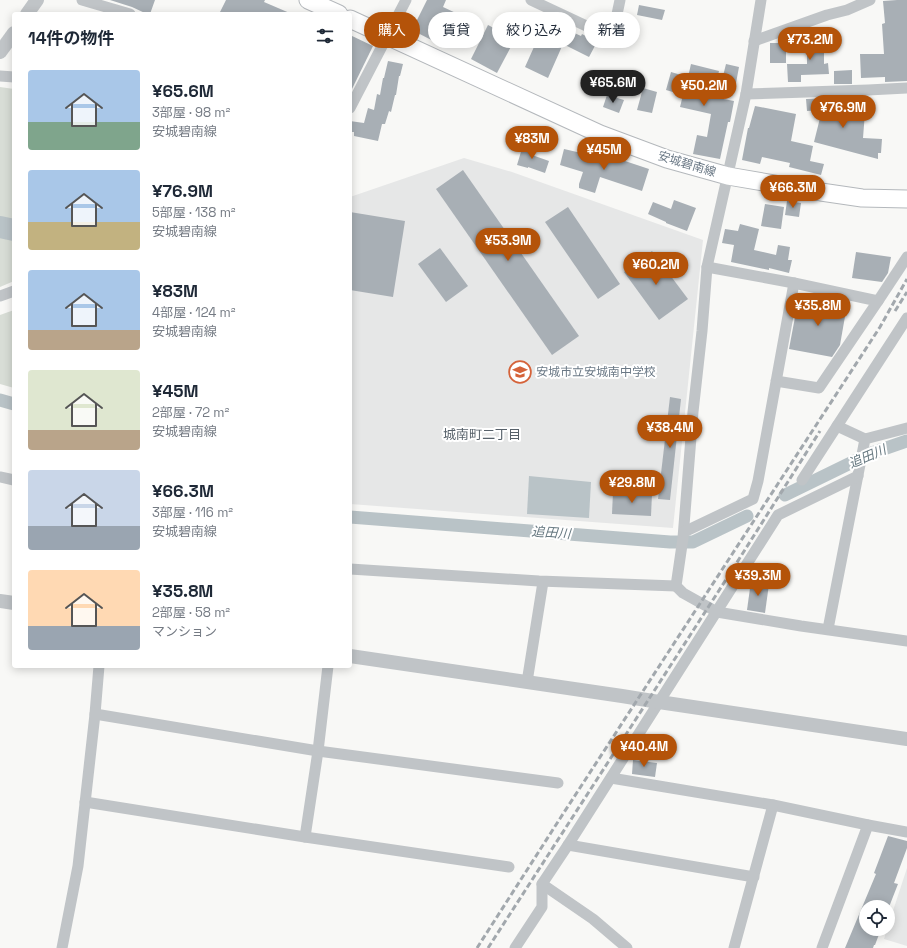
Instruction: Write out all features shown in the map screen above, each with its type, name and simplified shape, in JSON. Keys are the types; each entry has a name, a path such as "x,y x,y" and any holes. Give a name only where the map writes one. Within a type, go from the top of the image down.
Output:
{"main road":[{"path":"308,0 334,12"},
{"name":"安城碧南線","path":"352,20 364,25"},
{"name":"安城碧南線","path":"413,48 600,134 667,158 728,176 862,198 907,199"}],"street":[{"path":"28,12 37,0"},
{"path":"82,0 123,12"},
{"path":"400,12 406,0"},
{"path":"531,0 612,38 620,0"},
{"path":"676,586 683,540 693,412 707,267 746,94 761,0"},
{"path":"754,41 827,15 847,10 870,0"},
{"path":"0,52 12,36"},
{"path":"352,104 381,48"},
{"path":"0,76 12,77"},
{"path":"746,94 907,88"},
{"path":"776,381 820,388 907,257"},
{"path":"707,267 794,283 878,301"},
{"path":"683,540 753,499 758,481 794,283"},
{"path":"0,296 12,292"},
{"path":"802,480 907,318"},
{"path":"837,426 865,439 907,428"},
{"path":"828,629 865,439"},
{"path":"515,948 542,907 542,884 778,515 858,476"},
{"path":"0,477 12,480"},
{"path":"352,569 543,582 676,586 683,593 717,612 907,641"},
{"path":"527,682 543,582"},
{"path":"0,601 12,603"},
{"path":"352,656 907,739"},
{"path":"62,948 78,866 99,668"},
{"path":"305,837 318,751 328,668"},
{"path":"95,714 318,751 558,783"},
{"path":"611,778 773,805 907,832"},
{"path":"85,802 305,837 509,867"},
{"path":"734,948 773,805"},
{"path":"822,948 868,825"},
{"path":"568,845 754,877"},
{"path":"542,884 593,919 627,948"}],"shaded area":[{"path":"0,87 12,89 12,282 0,287"},
{"name":"安城市立安城南中学校","path":"464,158 512,172 703,240 673,528 352,504 352,196"},
{"path":"12,311 12,387 0,384 0,315"},
{"path":"529,476 591,482 589,518 527,514"},
{"path":"907,868 907,946 884,939 885,936 895,936 895,905"}],"building":[{"path":"110,0 155,0 151,12 143,12"},
{"path":"226,0 265,0 264,2 287,12 220,12"},
{"path":"427,0 446,0 443,7 454,12 428,12 428,38 420,34 420,14"},
{"path":"907,0 907,81 885,82 885,77 861,78 860,54 884,54 882,24 885,23 883,1"},
{"path":"639,5 665,10 662,20 640,16 640,12 638,12"},
{"path":"488,25 492,27 492,48 510,48 497,73 471,59 476,48 484,48 484,33"},
{"path":"576,34 581,36 582,34 584,35 584,48 594,48 589,57 571,48 576,48"},
{"path":"807,35 824,35 824,64 828,63 829,74 801,75 801,82 788,82 787,64 807,64"},
{"path":"352,36 364,42 364,48 372,48 352,89"},
{"path":"770,43 786,43 786,63 770,63"},
{"path":"533,48 561,48 548,78 525,67"},
{"path":"388,61 403,64 391,112 389,111 385,124 382,124 378,141 354,136 354,132 352,132 352,121 364,123 368,108 374,110 377,94 380,95"},
{"path":"691,64 719,71 713,97 734,101 720,159 693,154 697,135 707,137 711,114 680,107 683,95 666,90 671,72 688,77"},
{"path":"726,64 739,67 736,83 722,80"},
{"path":"852,70 852,84 834,84 834,71"},
{"path":"643,88 657,92 652,113 637,110"},
{"path":"607,95 624,100 619,113 603,107"},
{"path":"832,98 833,111 865,112 863,138 882,139 881,153 878,153 878,159 814,142 822,110 807,111 806,99"},
{"path":"755,106 796,114 791,141 813,146 810,161 824,164 821,175 789,167 790,163 762,157 760,164 742,160 748,128"},
{"path":"523,145 534,148 532,155 549,161 545,173 517,165"},
{"path":"564,149 590,154 615,162 616,158 649,169 642,191 600,177 595,193 579,188 583,172 560,165"},
{"path":"463,170 579,336 552,355 436,189"},
{"path":"674,200 696,208 687,231 648,214 653,202 671,209"},
{"path":"787,201 801,203 799,217 785,215"},
{"path":"765,204 784,207 781,229 761,226"},
{"path":"568,207 620,284 598,299 545,222"},
{"path":"352,212 405,221 393,297 352,290"},
{"path":"740,224 759,229 754,250 776,255 778,245 790,247 788,260 792,260 789,273 731,262 734,245 722,243 725,229 738,231"},
{"path":"440,248 468,286 446,302 418,264"},
{"path":"652,251 688,299 659,320 624,272"},
{"path":"856,252 891,257 888,273 882,282 852,278"},
{"path":"799,296 847,305 840,345 832,357 789,349"},
{"path":"670,397 681,399 670,500 658,499"},
{"path":"613,492 652,494 651,516 612,514"},
{"path":"751,581 769,584 765,613 747,610"},
{"path":"633,760 657,763 655,777 632,774"},
{"path":"888,836 907,841 907,848 894,883 898,884 892,900 865,900 876,874 874,873"},
{"path":"859,915 859,936 878,936 875,945 873,948 845,948"}],"waterway":[{"path":"0,227 12,230"},
{"name":"追田川","path":"0,400 12,403"},
{"name":"追田川","path":"785,495 869,454 907,441"},
{"name":"追田川","path":"352,517 670,542 693,542 747,516"}],"railway":[{"path":"477,948 880,327 907,279"},
{"path":"895,311 907,292"},
{"path":"488,948 729,575 820,431"}],"place":[{"name":"安城市立安城南中学校","path":"520,372"}],"district":[{"name":"城南町二丁目","path":"482,434"}]}
